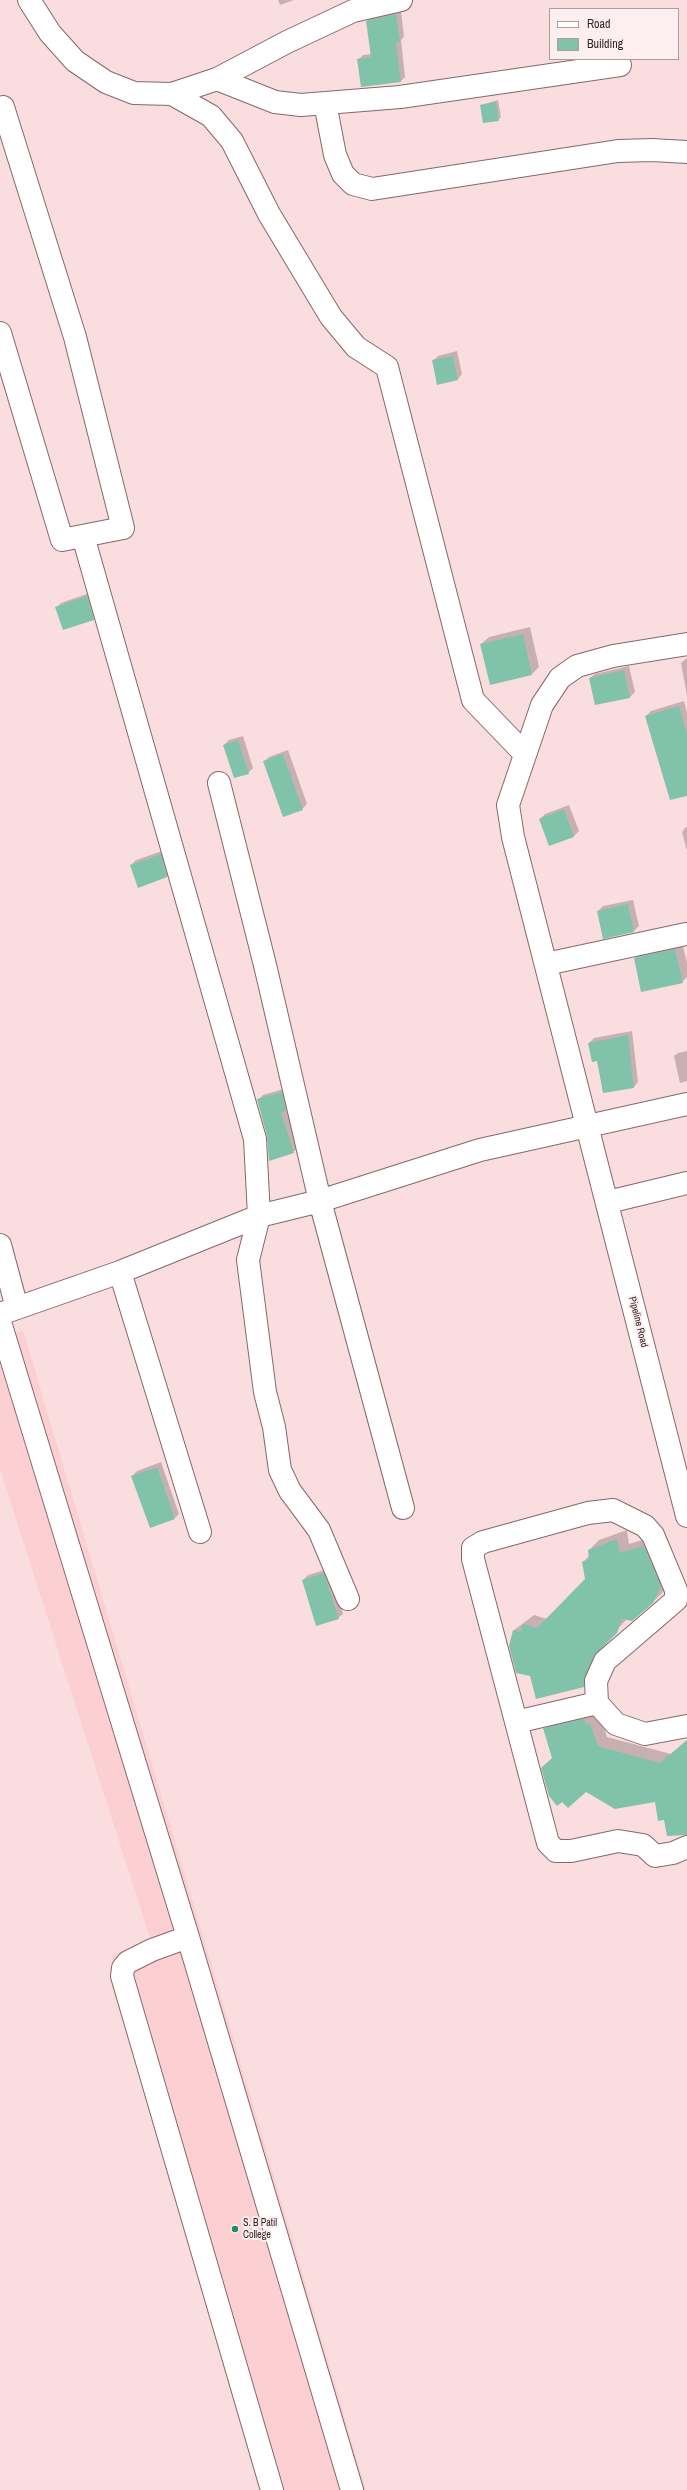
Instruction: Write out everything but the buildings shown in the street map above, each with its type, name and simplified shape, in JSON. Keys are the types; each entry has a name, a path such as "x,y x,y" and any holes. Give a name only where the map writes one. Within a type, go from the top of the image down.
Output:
{"street":[{"path":"29,0 50,32 75,61 106,82 134,93 172,94 217,79 287,42 354,11 401,0"},
{"path":"217,79 275,102 301,105 400,97 620,65"},
{"path":"172,94 211,116 232,142 269,214 331,318 356,347 387,367 473,700 524,753"},
{"path":"325,103 335,155 343,174 353,184 372,189 618,151 652,150 687,152"},
{"path":"0,108 3,107 75,337 123,528 62,540 0,333"},
{"path":"83,536 255,1139 259,1216 248,1260 265,1392 280,1458 280,1470 290,1491 319,1530 348,1599"},
{"name":"Pipeline Road","path":"687,644 614,656 577,666 560,678 542,705 524,753 508,805 513,837 589,1127 687,1516"},
{"path":"219,783 265,965 320,1201 403,1508"},
{"path":"546,964 686,934"},
{"path":"0,1245 9,1311 120,1272 259,1216 320,1201 480,1150 687,1104"},
{"path":"608,1202 687,1183"},
{"path":"120,1272 200,1532"},
{"path":"0,1322 188,1937 352,2490"},
{"path":"687,1726 645,1734 616,1724 597,1704 596,1681 604,1661 676,1600 676,1590 653,1535 644,1526 613,1510 581,1515 483,1542 473,1548 473,1559 548,1843 556,1851 571,1851 618,1841 643,1845 655,1856 673,1853 687,1847"},
{"path":"516,1722 597,1704"},
{"path":"188,1937 152,1950 128,1962 123,1968 122,1976 272,2490"}],"shaded area":[{"path":"23,1330 366,2490 259,2490 111,1955 151,1941 0,1469 0,1338"}],"place":[{"name":"S. B Patil College","path":"235,2229"}]}
